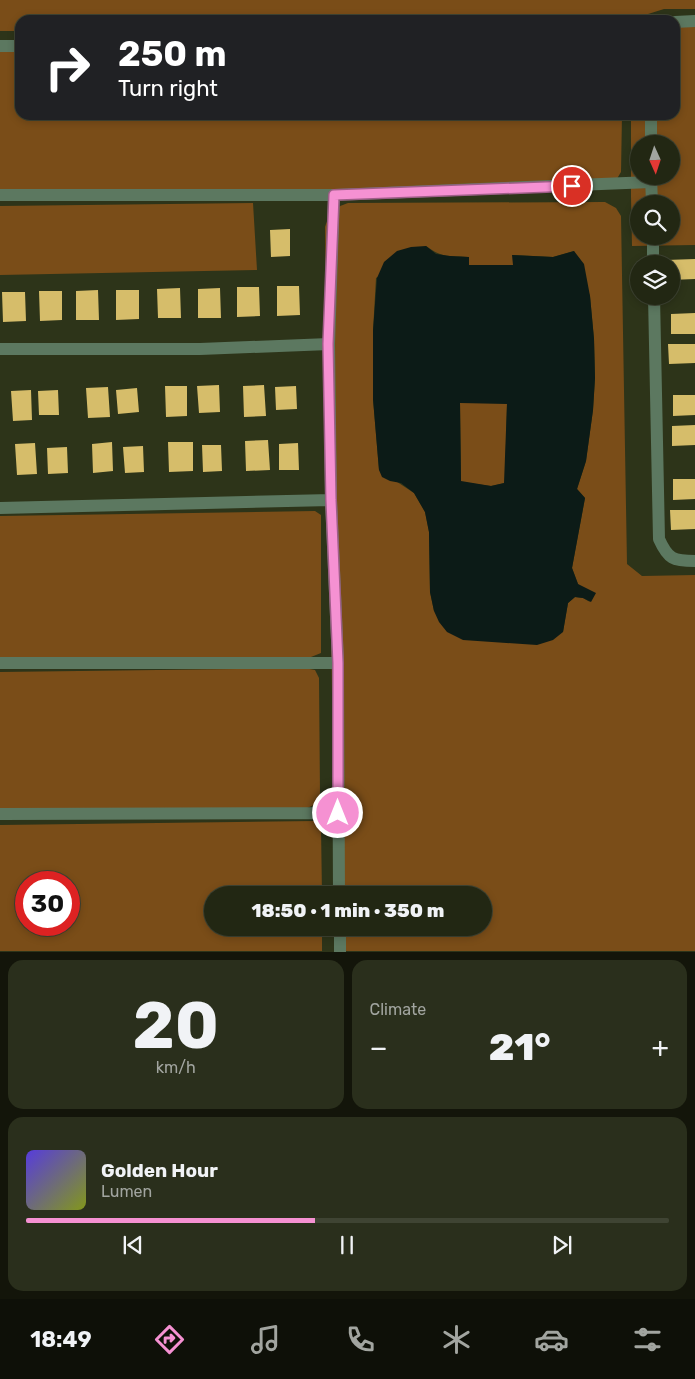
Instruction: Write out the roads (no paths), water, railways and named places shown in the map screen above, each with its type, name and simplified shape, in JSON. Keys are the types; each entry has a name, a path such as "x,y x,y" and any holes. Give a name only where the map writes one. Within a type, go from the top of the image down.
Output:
{"street":[{"path":"680,22 695,21"},
{"path":"0,46 15,46"},
{"path":"650,120 651,135"},
{"path":"0,195 334,195 630,180"},
{"path":"334,195 328,344 331,500 338,663 339,886"},
{"path":"654,305 659,539 665,553 674,559 695,561"},
{"path":"0,348 200,349 328,344"},
{"path":"0,508 331,500"},
{"path":"0,663 338,663"},
{"path":"0,814 338,813"},
{"path":"340,936 340,952"}]}
